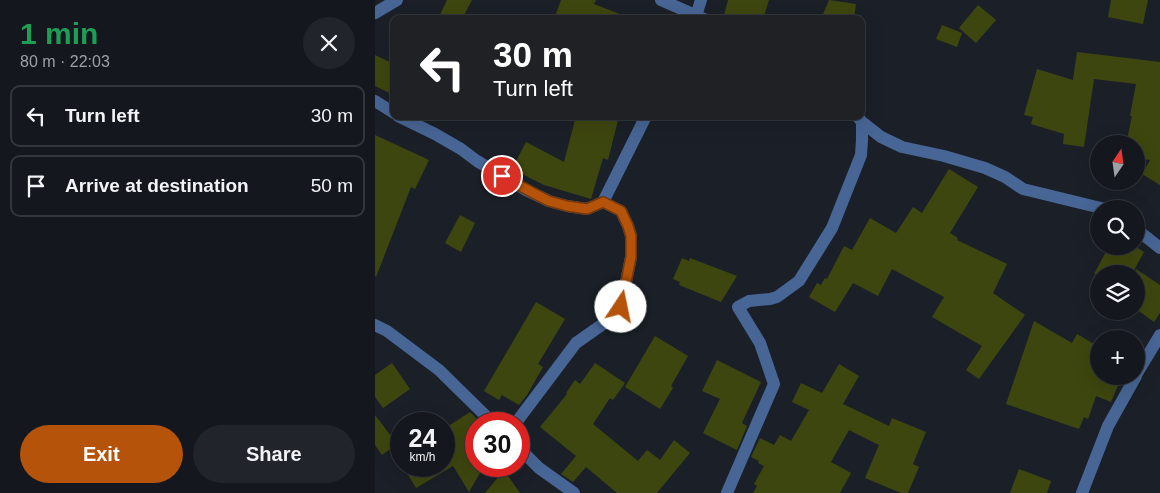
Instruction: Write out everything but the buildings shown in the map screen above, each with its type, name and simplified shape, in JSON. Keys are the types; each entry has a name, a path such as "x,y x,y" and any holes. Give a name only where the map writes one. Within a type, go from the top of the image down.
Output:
{"street":[{"path":"375,13 397,0"},
{"path":"661,0 693,15"},
{"path":"699,15 701,0"},
{"path":"375,101 390,110"},
{"path":"406,120 461,149 477,161 526,190 549,201 587,209 603,202 644,120"},
{"path":"727,493 775,384 760,343 738,306 749,301 777,297 799,281 832,228 861,155 862,140 859,120"},
{"path":"860,120 881,137 902,147 985,168 1005,177 1023,189 1090,205"},
{"path":"524,412 576,343 613,317 621,307 631,257 631,236 621,211 603,202"},
{"path":"1145,236 1160,248"},
{"path":"375,325 387,331 439,370 482,412"},
{"path":"1145,361 1160,337"},
{"path":"1083,493 1108,426 1131,385"},
{"path":"530,459 539,468 574,493"}],"route":[{"path":"502,176 549,201 587,209 603,202 621,211 631,236 631,257 621,307"}]}
